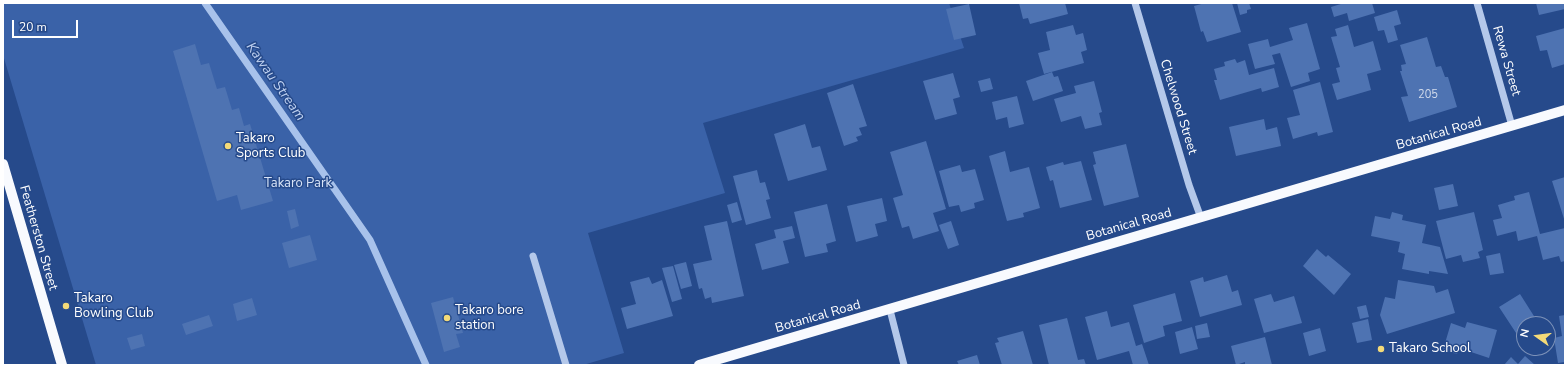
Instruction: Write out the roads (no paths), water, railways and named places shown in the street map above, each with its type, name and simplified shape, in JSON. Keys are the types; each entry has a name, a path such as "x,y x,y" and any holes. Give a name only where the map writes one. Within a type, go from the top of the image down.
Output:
{"main road":[{"name":"Botanical Road","path":"699,365 1565,110"},
{"name":"Featherston Street","path":"3,164 62,365"}],"street":[{"name":"Chelwood Street","path":"1134,3 1189,185 1201,218"},
{"name":"Rewa Street","path":"1477,3 1512,126"},
{"path":"533,256 566,365"},
{"path":"890,310 904,365"}],"waterway":[{"name":"Kawau Stream","path":"205,3 370,240 426,365"}],"place":[{"name":"Takaro Sports Club","path":"228,146"},
{"name":"Takaro Bowling Club","path":"66,306"},
{"name":"Takaro bore station","path":"447,318"},
{"name":"Takaro School","path":"1381,349"}],"park label":[{"name":"Takaro Park","path":"298,184"}]}
